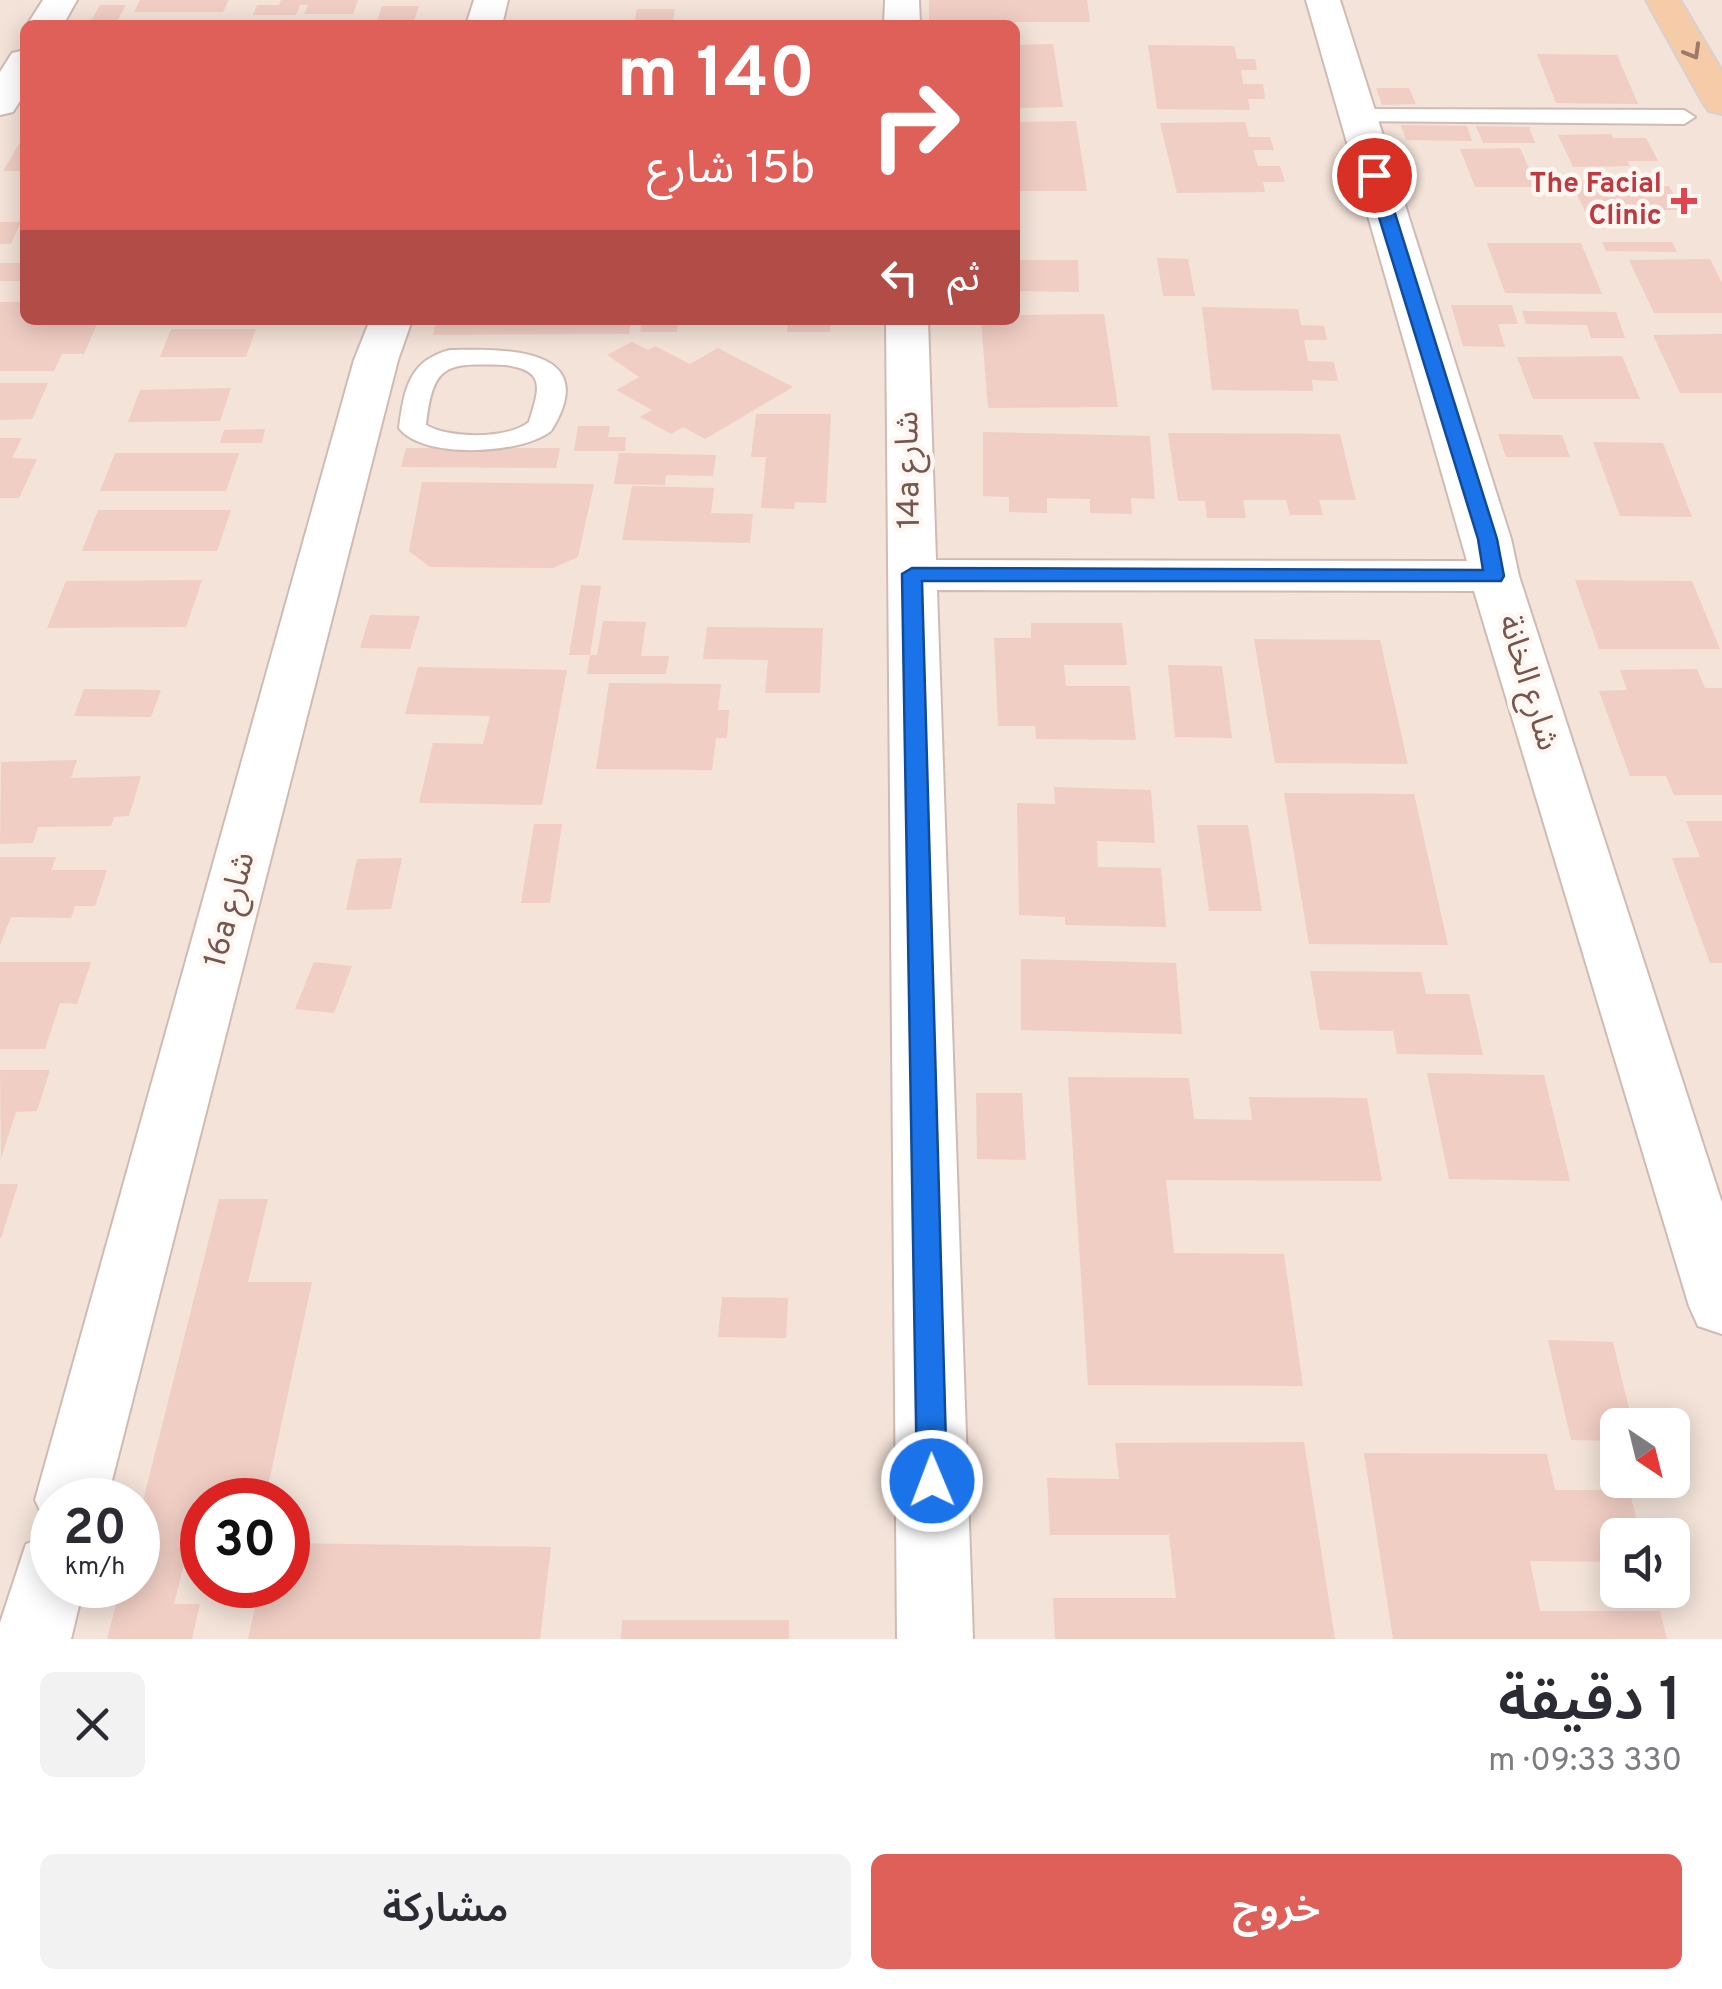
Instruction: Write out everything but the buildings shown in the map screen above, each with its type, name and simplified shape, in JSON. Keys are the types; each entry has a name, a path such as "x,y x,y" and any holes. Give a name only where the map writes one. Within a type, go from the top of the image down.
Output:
{"main road":[{"path":"1663,0 1722,104"}],"street":[{"name":"شارع الخانة","path":"1323,0 1354,116 1395,234 1488,539 1494,576 1722,1306"},
{"path":"0,104 20,69"},
{"name":"14a شارع","path":"907,325 936,1639"},
{"name":"16a شارع","path":"77,1478 400,348"},
{"path":"912,574 1494,576"},
{"path":"33,1639 41,1608"}],"lane":[{"path":"1354,116 1684,117"},
{"path":"400,348 450,358 499,358 538,365 550,378 542,426 515,439 434,439 416,434 412,428 422,374 400,348"}],"shaded area":[{"path":"0,0 1722,0 1722,1639 0,1639"}],"place":[{"name":"The Facial Clinic","path":"1684,201"}],"route":[{"path":"932,1481 912,574 1494,576 1488,539 1374,175"}]}
